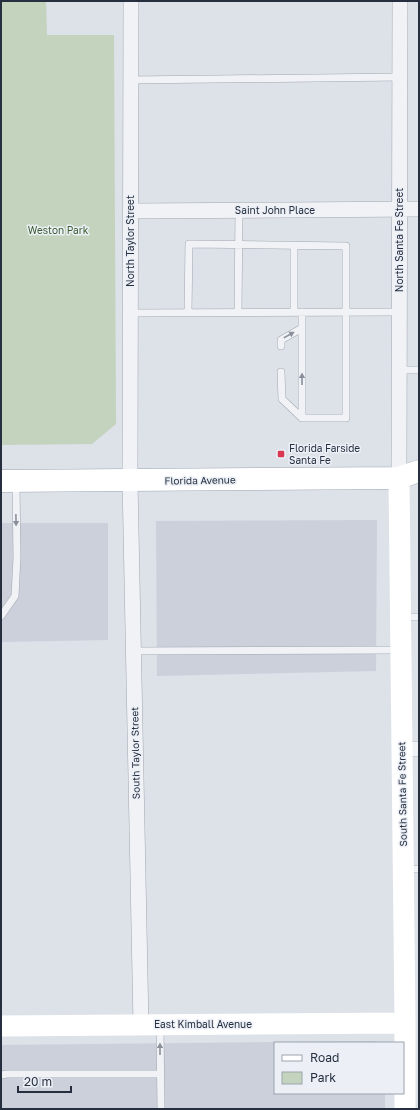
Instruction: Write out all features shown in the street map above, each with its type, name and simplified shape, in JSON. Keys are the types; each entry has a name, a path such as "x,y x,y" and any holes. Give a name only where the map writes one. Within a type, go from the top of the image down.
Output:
{"main road":[{"name":"Florida Avenue","path":"8,481 398,478 419,471"},
{"name":"Florida Avenue","path":"398,478 419,488"}],"street":[{"name":"North Taylor Street","path":"130,480 131,1"},
{"name":"North Santa Fe Street","path":"398,478 400,1"},
{"name":"Saint John Place","path":"130,211 419,209"},
{"name":"South Santa Fe Street","path":"398,478 409,617 400,650 410,749 411,869 405,1023 407,1101"},
{"name":"South Taylor Street","path":"130,480 133,651 151,1025"},
{"name":"East Kimball Avenue","path":"1,1026 405,1023"}],"lane":[{"path":"131,80 400,77"},
{"path":"238,313 240,244 239,210"},
{"path":"188,313 189,244 346,246 346,418 302,418 282,399 282,372"},
{"path":"294,246 294,313"},
{"path":"302,312 302,418"},
{"path":"130,313 399,312"},
{"path":"281,346 281,340 302,328"},
{"path":"399,370 419,370"},
{"path":"1,616 15,596 17,557 8,481"},
{"path":"133,651 400,650"},
{"path":"151,1025 160,1074 161,1109"},
{"path":"1,1075 160,1074"}],"shaded area":[{"path":"377,520 376,671 157,676 156,521"},
{"path":"1,523 108,523 108,640 1,642"},
{"path":"375,1041 376,1042 282,1042"},
{"path":"274,1042 274,1094 385,1094 385,1109 1,1109 1,1045"}],"green space":[{"name":"Weston Park","path":"1,1 46,1 47,35 114,35 116,424 92,444 1,445"}],"place":[{"name":"Florida Farside Santa Fe","path":"281,454"}]}
